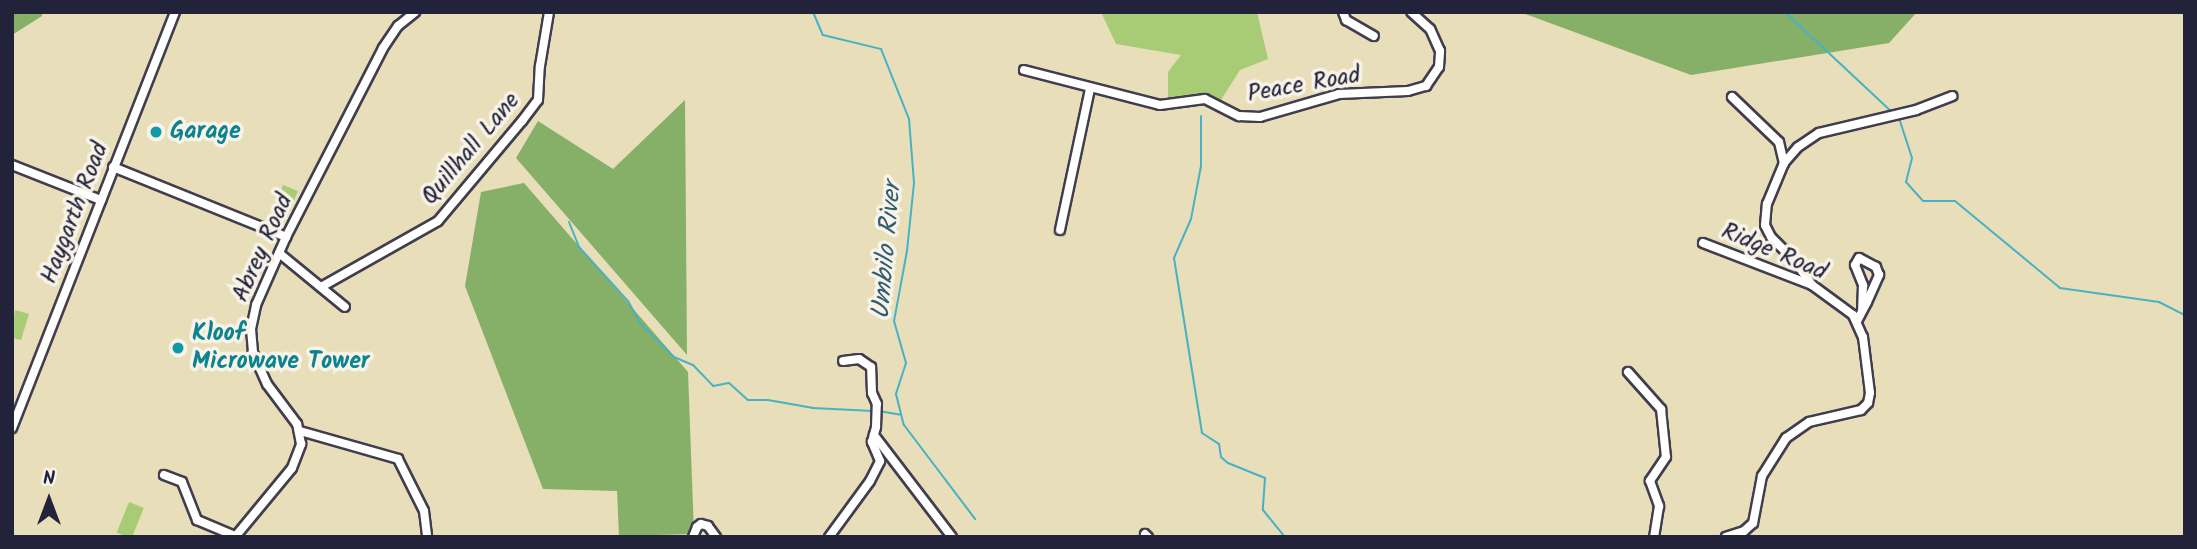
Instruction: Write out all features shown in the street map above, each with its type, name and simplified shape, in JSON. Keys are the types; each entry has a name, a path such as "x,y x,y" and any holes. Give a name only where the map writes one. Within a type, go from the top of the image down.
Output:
{"street":[{"name":"Haygarth Road","path":"12,428 174,12"},
{"name":"Abrey Road","path":"300,431 267,384 251,344 253,316 286,237 387,41 398,26 415,12"},
{"name":"Quillhall Lane","path":"321,287 438,221 528,115 539,97 540,66 550,12"},
{"name":"Peace Road","path":"1343,12 1344,19 1374,36"},
{"name":"Peace Road","path":"1024,70 1165,106 1205,99 1230,113 1249,117 1266,116 1347,93 1416,90 1433,79 1440,56 1430,29 1411,12"},
{"path":"1060,230 1090,89"},
{"path":"1812,285 1793,259 1771,237 1765,225 1767,204 1784,163 1798,147 1819,133 1916,110 1952,96"},
{"path":"1732,97 1779,142 1784,163"},
{"path":"12,165 101,200"},
{"path":"113,167 286,237"},
{"name":"Ridge Road","path":"1703,243 1812,285 1843,307 1859,323"},
{"path":"279,253 345,307"},
{"path":"1726,537 1753,523 1762,476 1786,438 1809,422 1854,413 1868,403 1869,383 1859,323 1878,270 1860,258 1855,265 1865,293 1863,310"},
{"path":"829,537 877,471 880,461 872,442 877,404 872,393 871,367 859,359 843,361"},
{"path":"1628,372 1660,408 1666,457 1650,483 1659,506 1654,537"},
{"path":"164,475 182,482 197,520 235,537 295,463 300,447 300,431 398,459 424,511 427,537"},
{"path":"874,435 952,537"},
{"path":"693,537 701,524 708,526 716,537"}],"green space":[{"path":"12,12 42,12 42,16 12,35"},
{"path":"1101,12 1257,12 1268,59 1240,70 1221,100 1209,95 1168,100 1168,72 1181,55 1116,44"},
{"path":"1520,12 1917,12 1889,43 1691,75"},
{"path":"685,100 687,355 516,158 538,121 613,169"},
{"path":"524,183 688,372 694,534 619,536 617,491 543,489 465,286 481,192"},
{"path":"283,185 298,191 288,214 274,208"},
{"path":"15,310 29,314 21,340 12,338"},
{"path":"129,502 144,508 132,537 117,533"}],"waterway":[{"name":"Umbilo River","path":"813,12 823,35 881,49 909,119 914,183 907,251 894,321 906,363 896,394 904,425 975,519"},
{"path":"1785,12 1892,112"},
{"path":"1201,116 1201,166 1191,219 1174,258 1202,433 1219,444 1221,457 1228,463 1265,478 1263,510 1285,537"},
{"path":"1900,121 1912,158 1906,182 1923,201 1955,201 2060,288 2159,302 2185,315"},
{"path":"569,222 579,247 628,301 641,324 674,357 693,365 713,386 729,383 748,400 768,400 813,408 873,411"},
{"path":"879,411 901,415"}],"place":[{"name":"Garage","path":"156,132"},
{"name":"Kloof Microwave Tower","path":"178,348"}]}
